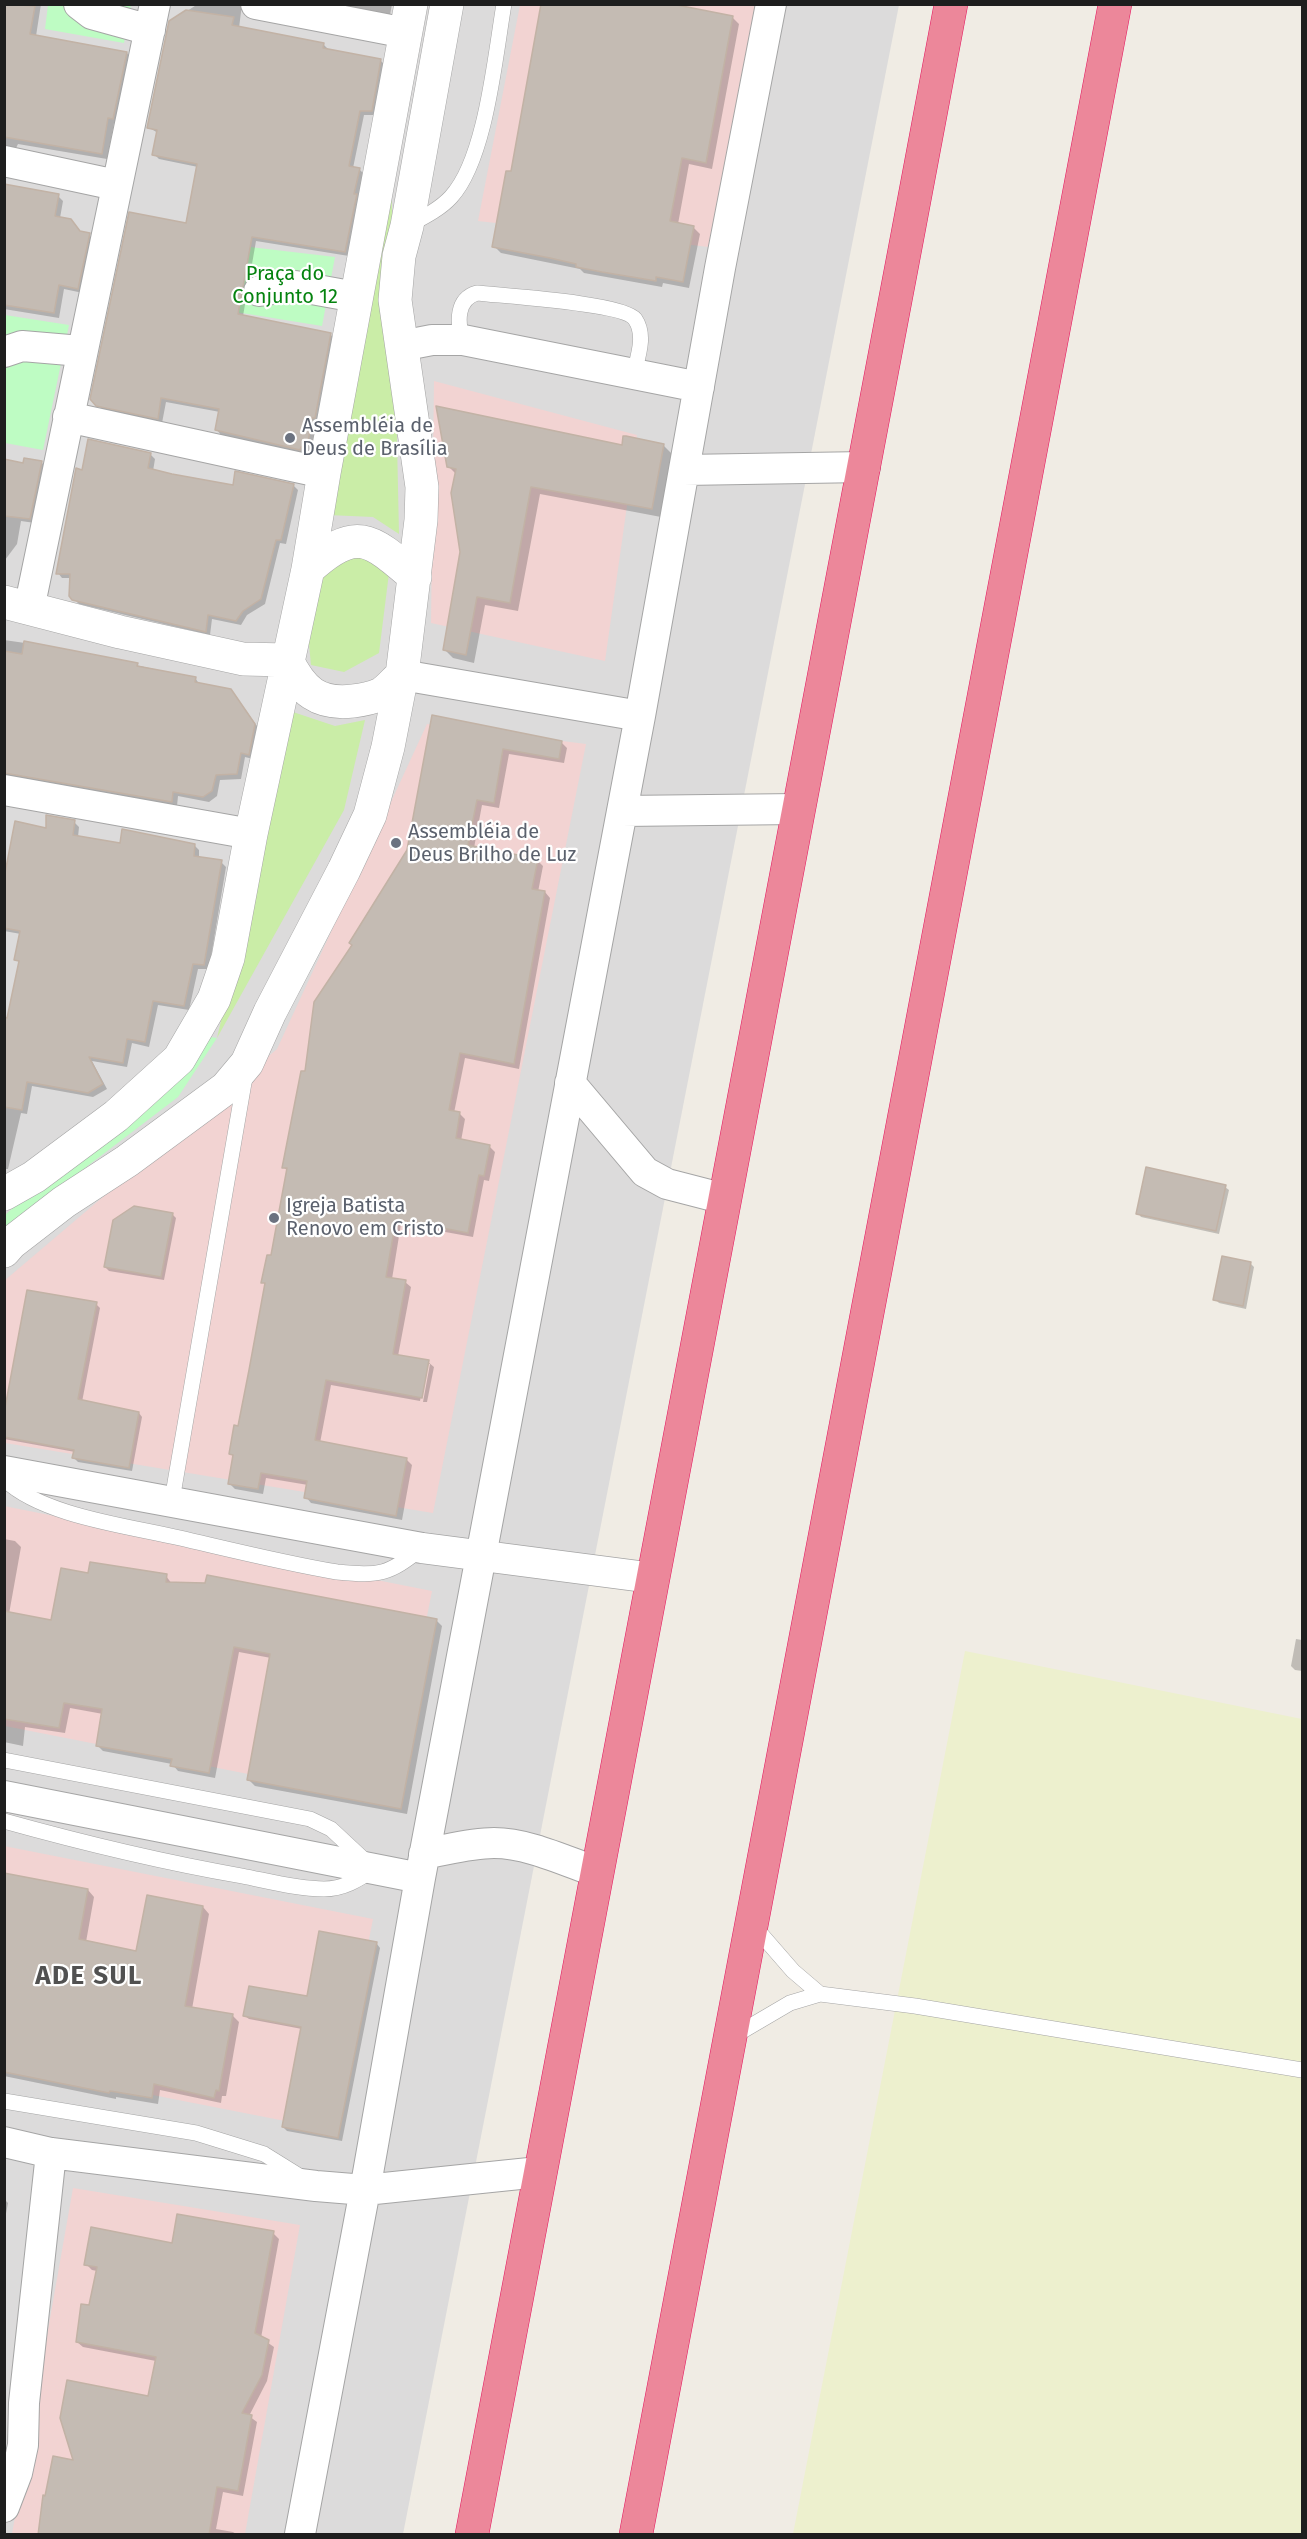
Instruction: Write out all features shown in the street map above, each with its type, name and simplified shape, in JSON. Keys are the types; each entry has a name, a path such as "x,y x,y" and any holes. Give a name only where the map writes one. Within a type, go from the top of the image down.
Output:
{"highway":[{"path":"472,2535 951,4"},
{"path":"636,2535 1115,4"}],"street":[{"path":"79,4 92,14 152,17 68,417 17,605 120,632 243,659 287,660"},
{"path":"4,1194 34,1177 116,1116 179,1059 214,999 228,957 251,834 308,569 408,19 256,4"},
{"path":"4,1251 64,1202 189,1117 226,1088 247,1063 270,1012 370,815 388,747 402,675 421,520 422,487 395,300 399,256 407,226 447,4"},
{"path":"300,2535 365,2190 422,1866 640,716 771,4"},
{"path":"4,161 116,185"},
{"path":"259,291 295,285 356,297"},
{"path":"401,346 432,340 463,340 699,387"},
{"path":"4,352 22,346 81,351"},
{"path":"68,417 324,472"},
{"path":"684,470 865,467"},
{"path":"308,569 338,545 361,541 377,547 415,577"},
{"path":"287,660 294,674 312,694 335,702 366,699 382,693 402,675"},
{"path":"402,675 640,716"},
{"path":"5,791 251,834"},
{"path":"622,812 798,809"},
{"path":"570,1083 645,1172 667,1184 725,1198"},
{"path":"4,1471 172,1500 422,1548 652,1578"},
{"path":"4,1796 374,1869 422,1866 472,1844 502,1844 542,1853 597,1872"},
{"path":"4,2142 51,2153 365,2190 540,2172"},
{"path":"4,2507 17,2473 23,2445 14,2412 51,2153"}],"lane":[{"path":"407,226 439,208 451,197 464,179 481,129 504,4"},
{"path":"463,340 458,321 461,307 470,295 477,293 605,308 631,315 636,321 640,342 634,373"},
{"path":"172,1500 247,1063"},
{"path":"4,1479 19,1492 35,1500 89,1518 337,1572 369,1575 385,1572 399,1566 422,1548"},
{"path":"4,1760 310,1820 331,1829 374,1869 354,1882 339,1887 324,1889 298,1886 156,1859 64,1838 4,1821"},
{"path":"752,1923 793,1971 820,1994"},
{"path":"730,2039 790,2003 820,1994 915,2006 1302,2070"},
{"path":"4,2101 196,2133 248,2147 264,2154 316,2186"}],"shaded area":[{"path":"5,5 899,5 403,2534 5,2534"},
{"path":"520,5 755,5 718,248 478,221"},
{"path":"434,381 637,435 605,661 431,623"},
{"path":"427,724 586,744 433,1513 5,1443 4,1281 277,1049"},
{"path":"4,1506 432,1591 390,1802 5,1726"},
{"path":"4,1846 373,1919 331,2130 5,2066"},
{"path":"73,2188 300,2225 245,2534 12,2534"}],"green space":[{"path":"48,5 131,5 124,43 45,29"},
{"path":"391,163 399,534 373,517 328,515"},
{"name":"Praça do Conjunto 12","path":"250,247 335,257 322,326 236,312"},
{"path":"5,315 69,325 43,450 5,443"},
{"path":"349,551 390,565 379,653 344,672 311,665 306,613 321,566"},
{"path":"293,712 335,726 365,720 344,810 217,1038"},
{"path":"205,1036 217,1038 178,1097 43,1200 5,1246 5,1215"},
{"path":"965,1651 1302,1719 1302,2534 793,2534"}],"building":[{"path":"4,4 35,6 30,34 127,52 113,119 108,118 102,154 4,137"},
{"path":"541,4 672,4 733,16 706,163 682,158 670,221 694,226 683,282 656,277 656,281 602,272 576,267 576,264 550,258 492,247 506,171 511,171"},
{"path":"186,10 234,17 232,25 324,43 323,48 381,59 372,111 360,111 349,166 360,168 345,252 252,237 238,314 331,333 315,418 312,418 307,448 301,447 300,450 215,430 219,409 161,398 158,419 96,406 90,399 129,212 186,223 197,164 152,155 157,130 147,128 169,21"},
{"path":"4,184 59,194 55,216 71,219 80,231 90,233 78,289 59,285 54,313 4,305"},
{"path":"436,406 622,445 623,436 664,444 652,509 531,487 510,603 477,597 466,655 443,650 460,552 451,493 456,469 447,467"},
{"path":"88,439 151,453 148,468 172,474 233,485 235,471 294,484 281,540 276,540 261,599 243,611 236,621 208,615 206,632 72,600 69,596 70,574 56,574 76,468 82,470"},
{"path":"24,458 42,461 30,519 4,516 4,459 23,463"},
{"path":"24,641 138,663 137,666 196,677 195,682 231,689 255,724 249,755 241,753 237,774 216,775 212,791 203,797 173,792 172,802 4,773 4,651 22,654"},
{"path":"432,715 562,741 559,759 503,749 494,803 477,800 468,845 538,859 532,889 545,891 514,1064 460,1053 449,1110 460,1112 456,1138 490,1145 484,1176 479,1175 468,1233 396,1219 386,1277 406,1280 393,1354 429,1360 422,1398 326,1380 315,1440 407,1458 396,1516 304,1498 307,1481 261,1473 258,1489 228,1484 233,1455 229,1454 234,1425 238,1426 249,1370 265,1283 261,1283 267,1255 271,1255 287,1168 282,1168 301,1071 305,1071 314,1002 352,945 349,943 407,850"},
{"path":"46,815 75,820 73,835 120,843 122,829 195,844 194,856 222,860 204,965 193,964 184,1006 153,1001 145,1042 127,1039 123,1063 89,1057 103,1084 88,1093 27,1082 22,1110 4,1107 4,1017 7,1018 19,961 14,960 20,931 4,928 4,878 15,821 46,828"},
{"path":"1146,1167 1226,1185 1216,1231 1136,1214"},
{"path":"134,1206 173,1213 161,1277 104,1267 113,1220"},
{"path":"1222,1256 1251,1262 1243,1306 1213,1300"},
{"path":"27,1290 97,1302 78,1399 139,1412 129,1468 72,1458 74,1450 4,1437 4,1413"},
{"path":"90,1562 167,1574 166,1582 205,1583 207,1575 437,1619 401,1809 247,1780 270,1654 234,1647 209,1773 170,1766 172,1759 96,1746 102,1709 64,1703 59,1728 4,1719 4,1611 51,1620 61,1568 88,1573"},
{"path":"4,1873 88,1889 79,1939 136,1951 147,1895 203,1906 185,2006 233,2014 219,2091 216,2090 214,2098 154,2084 152,2098 110,2091 109,2093 4,2072"},
{"path":"319,1931 377,1942 338,2138 282,2127 301,2027 243,2016 249,1986 307,1996"},
{"path":"177,2214 274,2231 255,2333 269,2340 262,2375 242,2413 252,2415 238,2491 217,2487 209,2535 38,2535 43,2495 45,2496 53,2456 73,2460 60,2418 67,2380 148,2396 156,2357 76,2342 81,2304 89,2305 97,2267 84,2265 91,2227 172,2243"}],"place":[{"name":"Assembléia de Deus de Brasília","path":"290,438"},
{"name":"Assembléia de Deus Brilho de Luz","path":"396,843"},
{"name":"Igreja Batista Renovo em Cristo","path":"274,1218"}],"district":[{"name":"ADE SUL","path":"89,1977"}]}
